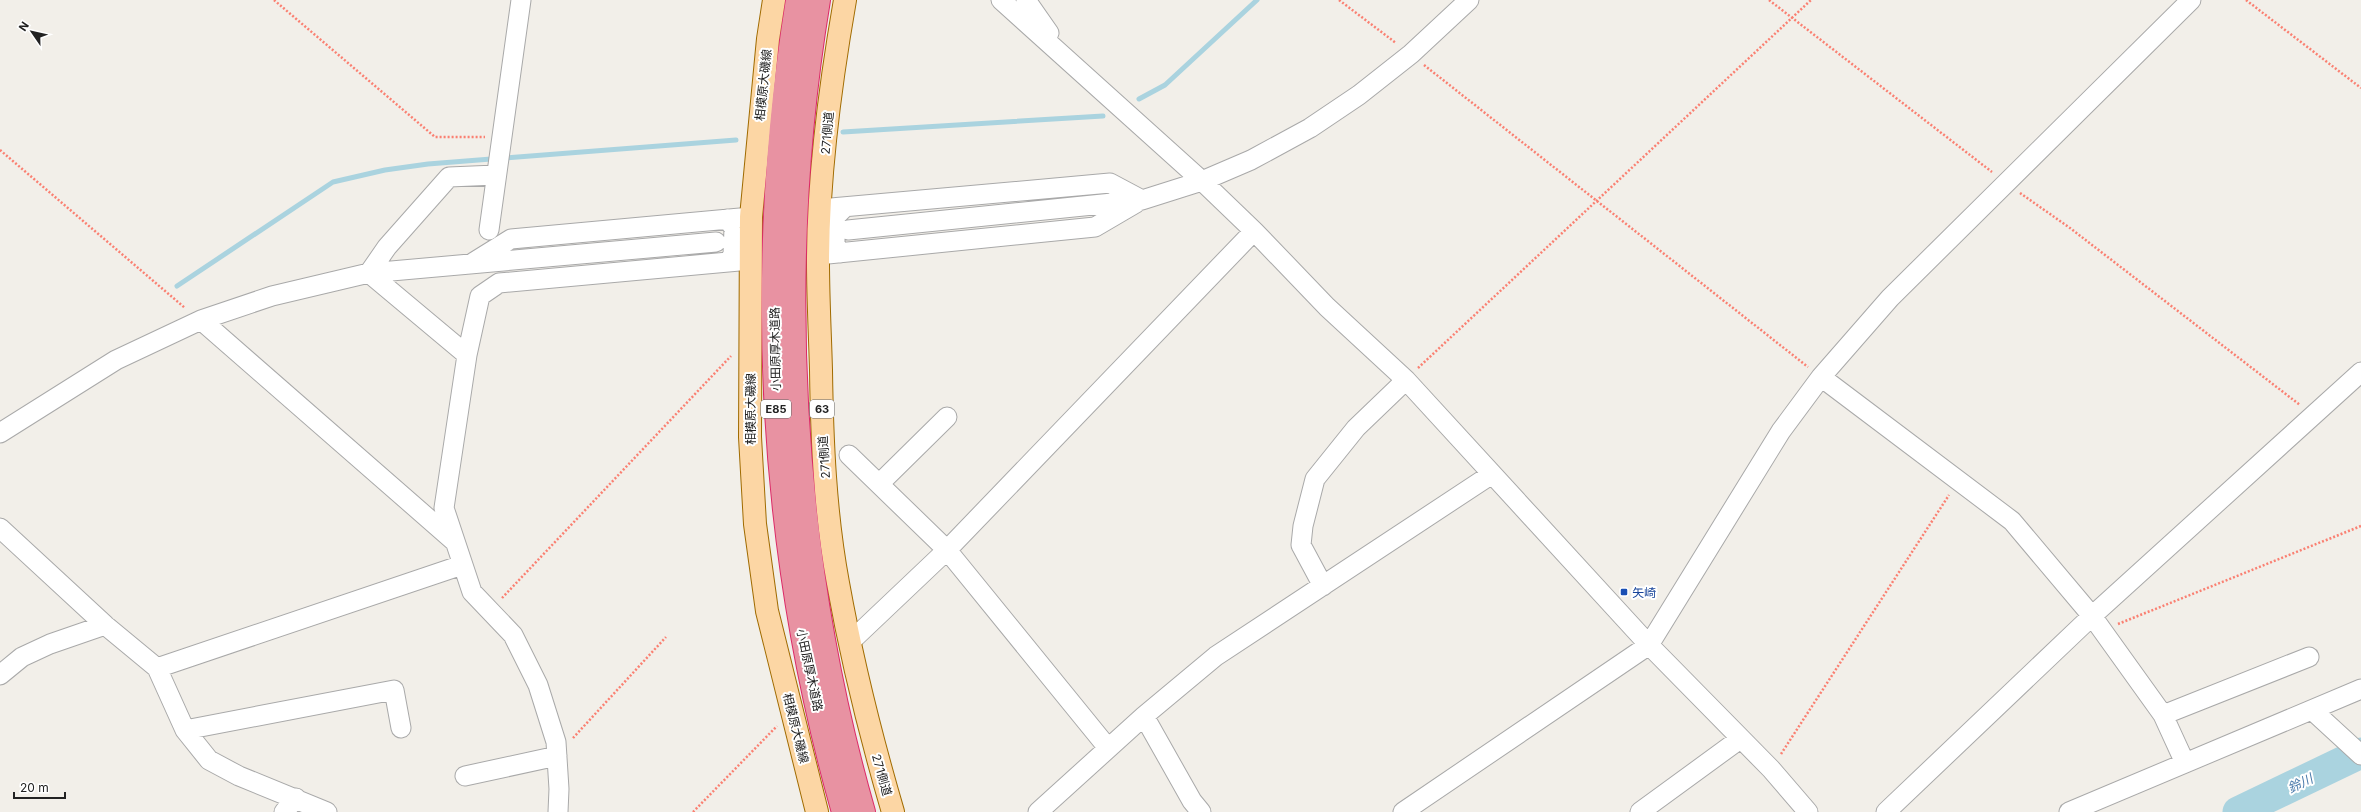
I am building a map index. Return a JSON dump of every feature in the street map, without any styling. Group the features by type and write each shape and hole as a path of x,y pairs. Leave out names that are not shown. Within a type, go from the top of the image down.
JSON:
{"highway":[{"name":"小田原厚木道路","path":"797,0 778,148 773,267 776,435 790,570 808,668 843,812"},
{"name":"小田原厚木道路","path":"820,0 802,145 795,269 798,430 811,561 829,662 854,778 864,812"}],"main road":[{"name":"相模原大磯線","path":"774,0 768,39 752,217 739,261 750,341 750,437 755,524 767,610 818,812"},
{"name":"271側道","path":"845,0 828,113 820,209 818,255 822,427 828,500 838,582 870,732 893,812"}],"street":[{"path":"489,230 521,0"},
{"path":"1001,0 1202,181 1254,231 1327,307 1406,380 1649,645 1771,769 1808,812"},
{"path":"1026,0 1067,59"},
{"path":"848,230 1142,200 1202,181 1251,160 1310,128 1359,94 1411,54 1469,0"},
{"path":"1402,812 1649,645 1781,430 1821,377 1890,298 2191,0"},
{"path":"369,274 387,246 449,177 497,171"},
{"path":"820,209 1110,183 1142,200"},
{"path":"818,255 1095,227 1142,200"},
{"path":"840,253 835,244 835,217 845,207"},
{"path":"470,264 511,239 752,217"},
{"path":"727,219 734,228 733,254 739,261"},
{"path":"850,642 948,550 1254,231"},
{"path":"0,433 116,360 201,320 272,296 369,274 716,242"},
{"path":"558,812 556,742 538,685 513,635 472,592 444,508 467,355 480,296 499,283 739,261"},
{"path":"369,274 467,355"},
{"path":"201,320 454,541"},
{"path":"1886,812 2098,623 2313,416 2361,372"},
{"path":"1821,377 2012,521 2098,623 2163,714 2185,763"},
{"path":"1323,586 1301,545 1302,526 1315,479 1356,428 1406,380"},
{"path":"879,484 947,416"},
{"path":"849,455 948,550 1108,748"},
{"path":"1038,812 1144,716 1216,656 1492,474"},
{"path":"0,528 105,625 157,668 184,730 209,760 290,805 327,812"},
{"path":"157,668 462,564"},
{"path":"0,675 22,657 50,644 105,625"},
{"path":"2163,714 2309,657"},
{"path":"2069,812 2185,763 2316,714 2361,689"},
{"path":"184,730 394,690 401,728"},
{"path":"2316,714 2361,755"},
{"path":"1144,716 1192,801 1201,812"},
{"path":"1640,812 1740,739"},
{"path":"465,776 557,756"}],"path":[{"path":"274,0 435,137 501,141"},
{"path":"1339,0 1411,54 1821,377"},
{"path":"1769,0 2006,183 2070,228 2313,416"},
{"path":"1406,380 1811,0"},
{"path":"2246,0 2361,88"},
{"path":"0,150 201,320"},
{"path":"490,610 737,351 750,341"},
{"path":"1771,769 1959,481"},
{"path":"2098,623 2361,526"},
{"path":"557,756 666,637"},
{"path":"693,812 792,711"}],"waterway":[{"path":"1139,99 1165,85 1257,0"},
{"path":"843,132 1103,116"},
{"path":"177,286 333,182 385,170 428,164 736,140"},
{"name":"鈴川","path":"2238,812 2361,753"}],"place":[{"name":"矢崎","path":"1624,592"}]}
